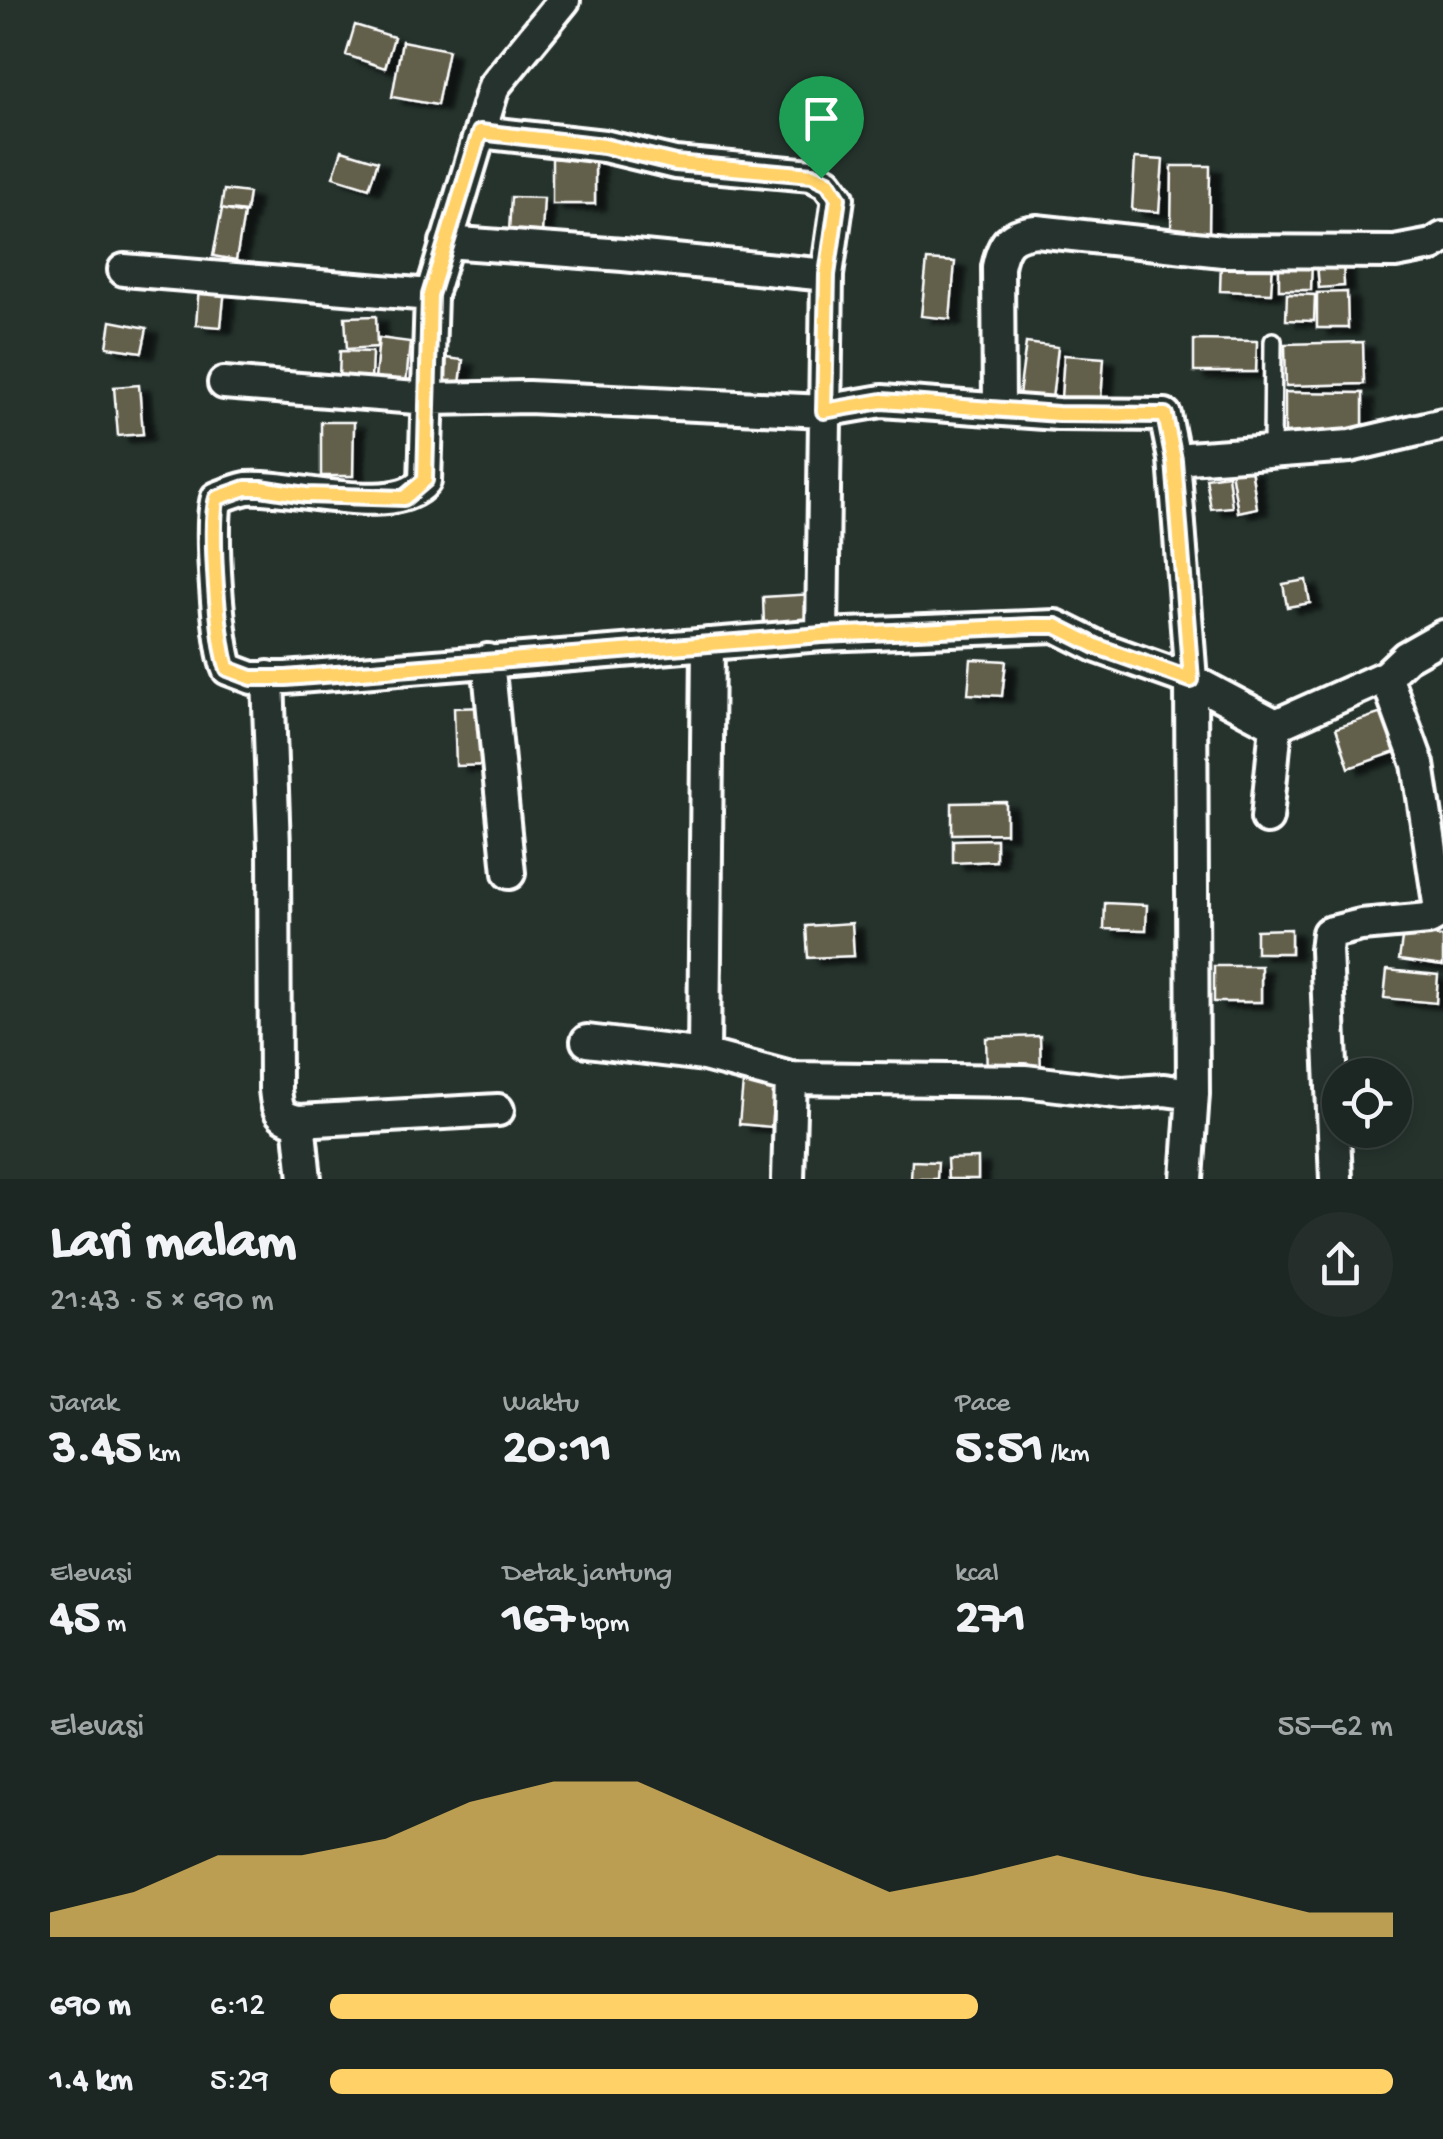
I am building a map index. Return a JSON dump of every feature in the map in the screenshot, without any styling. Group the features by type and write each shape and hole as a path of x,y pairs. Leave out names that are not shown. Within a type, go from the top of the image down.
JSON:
{"street":[{"path":"564,0 494,86 430,295 425,480 404,498 306,495 261,488 246,488 217,498 213,529 228,669 252,678 822,635 1056,626 1098,647 1191,680 1276,725"},
{"path":"480,132 604,146 675,163 812,175 828,182 838,198 827,275 822,635"},
{"path":"999,408 998,267 1002,247 1012,236 1036,230 1223,251 1395,252 1432,245 1443,238"},
{"path":"446,242 623,254 827,275"},
{"path":"124,270 430,295"},
{"path":"224,383 429,399 528,397 824,411 882,401 1058,414 1162,413 1168,420 1174,460 1191,680 1193,1094 1187,1179"},
{"path":"1174,460 1350,446 1443,424"},
{"path":"1276,725 1386,676 1406,656 1443,636"},
{"path":"704,1055 708,644"},
{"path":"488,660 509,872"},
{"path":"1336,1179 1328,933 1361,925 1429,919 1438,914 1418,764 1386,676"},
{"path":"268,677 274,847 274,1088 278,1111 299,1121 498,1110"},
{"path":"1267,818 1276,725"},
{"path":"587,1041 704,1055 791,1078 1025,1082 1124,1093 1164,1090 1193,1094"},
{"path":"788,1179 791,1078"},
{"path":"299,1121 305,1179"}],"lane":[{"path":"1272,452 1273,341"}],"building":[{"path":"355,25 394,37 385,68 346,55"},
{"path":"402,41 448,50 437,105 392,97"},
{"path":"342,150 378,161 369,188 333,177"},
{"path":"552,158 595,158 595,204 552,204"},
{"path":"1135,158 1163,160 1159,212 1132,210"},
{"path":"1172,166 1210,166 1209,233 1171,233"},
{"path":"224,190 249,193 246,212 221,209"},
{"path":"511,197 544,198 542,233 509,232"},
{"path":"222,209 244,214 236,260 213,256"},
{"path":"927,260 955,262 950,319 921,316"},
{"path":"1221,260 1273,263 1271,293 1220,291"},
{"path":"1279,260 1312,260 1311,290 1279,290"},
{"path":"1343,261 1344,286 1319,288 1317,262"},
{"path":"199,286 225,288 221,327 196,325"},
{"path":"1347,292 1348,328 1317,328 1317,293"},
{"path":"1287,294 1315,295 1314,321 1286,320"},
{"path":"376,316 377,347 347,349 345,317"},
{"path":"111,321 147,328 142,352 107,347"},
{"path":"379,338 410,342 405,394 374,390"},
{"path":"1194,340 1257,341 1256,372 1194,372"},
{"path":"1363,342 1364,384 1286,386 1285,344"},
{"path":"1026,343 1058,347 1052,399 1019,395"},
{"path":"340,351 372,352 371,380 339,379"},
{"path":"1064,355 1104,358 1101,400 1061,398"},
{"path":"438,357 463,360 459,392 434,389"},
{"path":"139,385 143,434 118,436 114,387"},
{"path":"1285,392 1363,393 1363,441 1285,440"},
{"path":"321,422 354,422 353,476 321,476"},
{"path":"1251,468 1257,508 1238,512 1231,471"},
{"path":"1228,475 1232,507 1211,509 1206,478"},
{"path":"1306,580 1310,603 1287,607 1283,584"},
{"path":"814,594 816,624 764,627 763,597"},
{"path":"971,659 1006,661 1002,696 968,694"},
{"path":"488,707 489,765 456,766 454,708"},
{"path":"1394,709 1407,748 1349,768 1336,728"},
{"path":"1006,802 1006,833 952,834 952,803"},
{"path":"996,839 996,861 953,863 953,840"},
{"path":"1105,903 1147,905 1146,930 1104,929"},
{"path":"852,923 854,956 808,958 806,926"},
{"path":"1291,929 1291,953 1256,953 1256,930"},
{"path":"1403,932 1443,937 1443,966 1399,960"},
{"path":"1214,966 1261,966 1261,1002 1214,1002"},
{"path":"1387,970 1438,975 1436,1003 1384,998"},
{"path":"1040,1036 1041,1073 987,1075 986,1038"},
{"path":"743,1083 775,1086 771,1127 739,1124"},
{"path":"978,1158 978,1179 948,1179 947,1159"},
{"path":"912,1161 938,1162 937,1179 911,1179"}],"route":[{"path":"480,132 604,146 675,163 821,178 838,198 827,275 824,411 882,401 1058,414 1165,415 1174,460 1191,680 1098,647 1056,626 822,635 286,678 252,678 228,669 221,644 213,529 217,498 246,488 261,488 306,495 404,498 425,480 430,295 480,132"}]}
